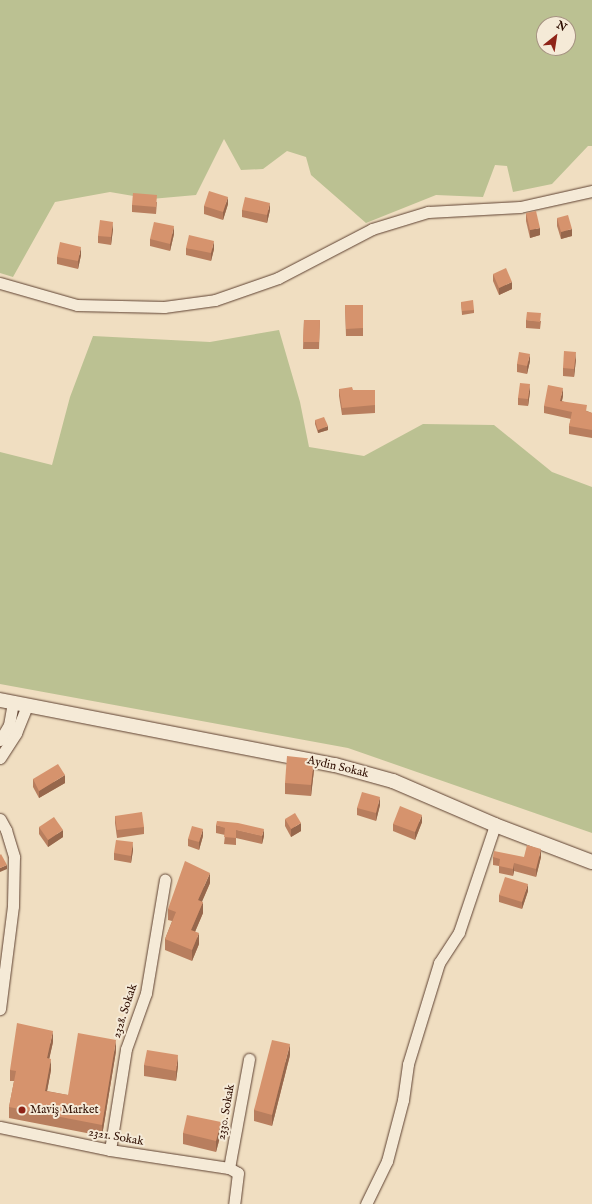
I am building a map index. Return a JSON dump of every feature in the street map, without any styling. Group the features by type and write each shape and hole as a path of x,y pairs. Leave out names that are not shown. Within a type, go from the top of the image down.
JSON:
{"street":[{"path":"0,283 77,305 164,306 216,300 278,278 372,229 428,212 520,207 592,191"},
{"path":"0,740 9,724 13,703"},
{"path":"0,758 16,732 13,703"},
{"name":"Aydin Sokak","path":"13,703 335,765 393,781 495,825 592,862"},
{"path":"0,819 6,830 14,858 13,906 0,1009"},
{"path":"366,1204 387,1161 403,1100 408,1064 439,963 459,932 495,825"},
{"name":"2328. Sokak","path":"110,1150 126,1049 146,993 165,880"},
{"name":"2330. Sokak","path":"228,1168 249,1059"},
{"name":"2321. Sokak","path":"0,1127 110,1150 228,1168"},
{"path":"228,1168 238,1173 234,1204"}],"green space":[{"path":"0,0 592,0 592,146 588,146 552,184 513,192 507,166 495,165 483,197 436,195 366,223 311,175 306,157 287,151 263,169 241,170 224,139 196,195 151,199 110,192 55,202 13,277 0,273"},
{"path":"279,330 300,402 309,447 364,456 423,424 494,425 552,472 592,487 592,833 348,748 0,684 0,452 52,465 70,397 93,336 210,342"}],"building":[{"path":"209,191 228,197 223,212 204,206"},
{"path":"133,193 157,195 156,207 132,205"},
{"path":"245,197 270,203 267,215 242,210"},
{"path":"536,211 540,228 530,230 526,213"},
{"path":"568,215 572,229 561,232 557,218"},
{"path":"100,220 113,222 111,237 98,236"},
{"path":"154,222 174,226 170,244 150,239"},
{"path":"189,235 214,241 211,253 186,248"},
{"path":"60,242 81,247 78,261 57,257"},
{"path":"506,268 512,282 499,288 493,274"},
{"path":"473,300 474,310 462,311 461,302"},
{"path":"345,305 363,305 363,328 346,329"},
{"path":"527,312 541,313 540,322 526,320"},
{"path":"304,320 320,320 319,342 303,342"},
{"path":"564,351 576,352 574,369 563,368"},
{"path":"519,352 530,354 527,366 517,364"},
{"path":"520,383 530,384 528,399 518,398"},
{"path":"548,385 563,388 560,401 587,405 586,411 592,413 592,430 569,426 572,412 544,406"},
{"path":"352,387 353,390 375,390 375,405 342,408 339,389"},
{"path":"324,417 328,426 318,430 315,420"},
{"path":"287,756 314,759 311,785 285,783"},
{"path":"58,764 65,775 39,791 33,779"},
{"path":"362,792 380,797 376,813 357,808"},
{"path":"400,806 422,815 415,832 393,824"},
{"path":"142,812 144,827 117,830 115,816"},
{"path":"295,813 301,823 291,829 285,819"},
{"path":"54,817 63,830 48,840 39,827"},
{"path":"217,821 238,823 264,829 262,836 236,830 236,838 224,837 225,828 216,825"},
{"path":"192,826 203,829 199,842 188,839"},
{"path":"116,840 133,842 131,856 114,853"},
{"path":"527,845 541,849 536,869 514,863 513,869 499,866 500,859 493,857 494,851 524,857"},
{"path":"1,854 7,865 0,868 0,855"},
{"path":"185,861 210,873 198,900 203,902 191,930 199,933 192,950 165,939 176,912 168,909"},
{"path":"505,877 528,884 522,902 499,895"},
{"path":"17,1023 53,1031 47,1058 51,1059 45,1091 68,1095 78,1033 116,1040 102,1125 9,1107 16,1071 10,1070"},
{"path":"272,1040 290,1044 272,1115 254,1110"},
{"path":"147,1050 178,1055 176,1071 144,1065"},
{"path":"187,1115 221,1122 216,1141 183,1133"}],"place":[{"name":"Maviş Market","path":"22,1110"}]}
